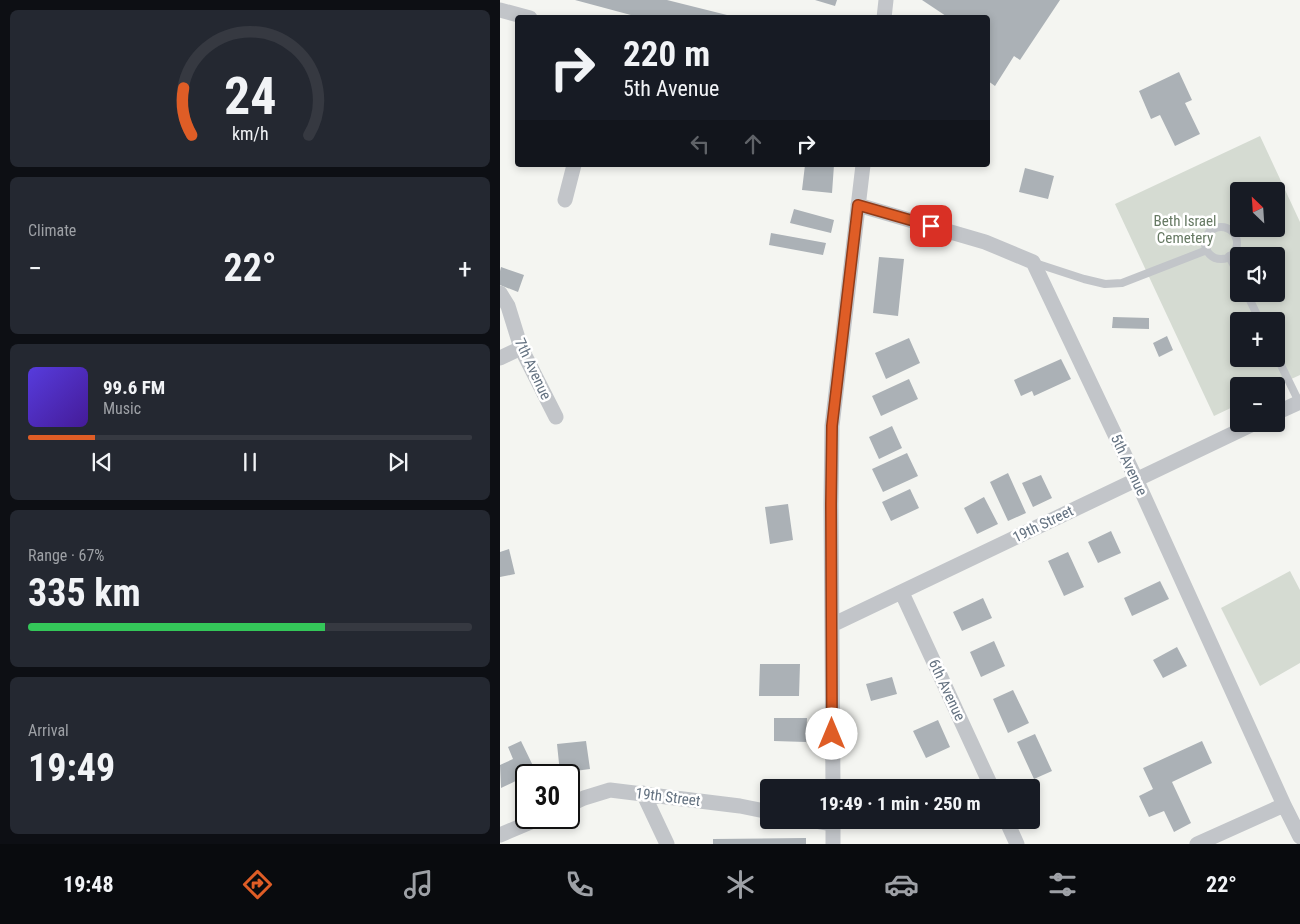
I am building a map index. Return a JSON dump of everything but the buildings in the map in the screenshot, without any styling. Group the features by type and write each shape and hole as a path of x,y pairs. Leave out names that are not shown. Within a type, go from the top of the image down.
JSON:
{"street":[{"path":"884,15 886,0"},
{"path":"500,10 519,15"},
{"path":"565,200 573,167"},
{"path":"833,779 832,426 863,167"},
{"path":"858,205 986,242 1033,262"},
{"name":"5th Avenue","path":"1033,262 1136,479 1300,837"},
{"name":"7th Avenue","path":"500,293 508,306 521,348 556,417"},
{"path":"500,358 521,348"},
{"path":"1285,409 1299,402"},
{"name":"19th Street","path":"832,626 1236,432"},
{"name":"6th Avenue","path":"902,593 988,779"},
{"name":"19th Street","path":"580,800 610,790 760,810"},
{"path":"643,793 667,844"},
{"path":"1197,844 1284,805"},
{"path":"500,835 515,829"},
{"path":"833,829 833,844"},
{"path":"1010,829 1017,844"}],"lane":[{"path":"1220,227 1230,230 1236,238 1236,248 1229,256 1220,259 1210,254 1205,240 1210,231 1220,227"},
{"path":"1033,262 1084,279 1105,284 1122,284 1207,250"},
{"path":"1282,367 1299,402"}],"green space":[{"name":"Beth Israel Cemetery","path":"1260,136 1281,182 1230,182 1230,238 1285,238 1285,190 1300,222 1300,375 1285,382 1285,377 1230,377 1230,408 1214,416 1115,204"},
{"path":"1290,571 1300,590 1300,663 1260,686 1221,608"}],"route":[{"path":"832,734 832,426 858,205 931,226"}]}
